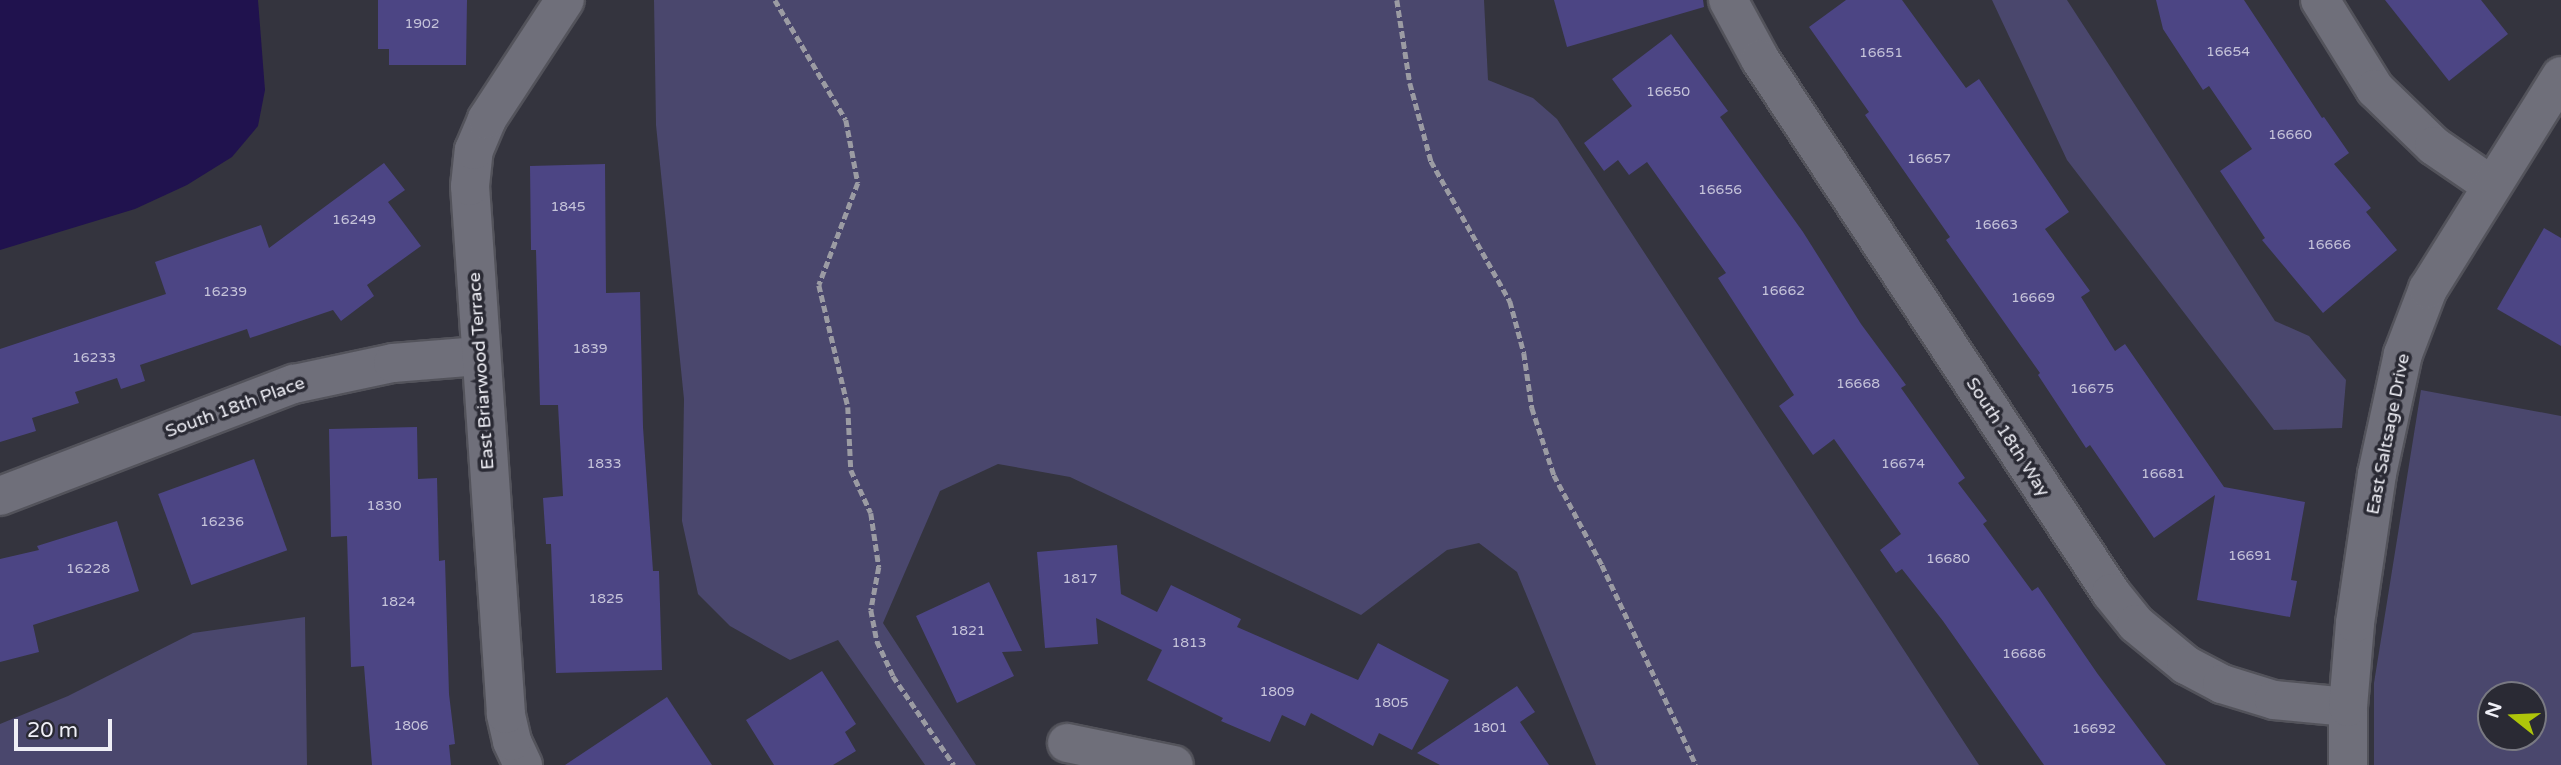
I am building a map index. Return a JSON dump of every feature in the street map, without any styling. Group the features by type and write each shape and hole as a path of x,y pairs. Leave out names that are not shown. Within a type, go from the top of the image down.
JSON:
{"street":[{"name":"East Briarwood Terrace","path":"523,765 512,741 506,713 470,186 474,150 487,119 565,0"},
{"name":"South 18th Way","path":"1728,0 1760,59 2111,593 2136,624 2186,665 2222,684 2274,700 2348,707"},
{"path":"2320,0 2375,89 2434,146 2491,185"},
{"name":"East Saltsage Drive","path":"2348,707 2355,623 2375,487 2403,354 2428,289 2561,76"},
{"name":"South 18th Place","path":"0,496 294,384 393,363 480,356"},
{"path":"2348,707 2348,765"},
{"path":"1067,743 1174,765"}],"path":[{"path":"775,0 846,120 858,183 819,285 848,407 851,470 871,513 879,567 871,610 877,640 893,676 954,765"},
{"path":"1397,0 1410,83 1431,161 1510,301 1524,353 1532,408 1554,475 1602,565 1696,765"}],"shaded area":[{"path":"0,0 258,0 265,90 258,126 232,157 187,185 135,209 0,250"},
{"path":"654,0 1484,0 1488,80 1533,98 1557,119 1979,765 1596,765 1517,572 1479,543 1447,550 1361,615 1070,477 998,464 940,491 883,623 976,765 925,765 838,640 790,660 730,626 698,594 682,521 684,399 656,125"},
{"path":"1992,0 2067,0 2275,321 2309,336 2346,380 2342,428 2274,430 2067,160"},
{"path":"2421,390 2561,416 2561,765 2374,765 2374,683"},
{"path":"305,617 307,765 0,765 0,724 68,696 193,633"}],"building":[{"path":"378,0 467,0 466,65 389,65 389,49 378,49"},
{"path":"1554,0 1703,0 1704,7 1567,47"},
{"path":"1846,0 1902,0 1966,88 1979,79 2069,212 2045,229 2090,291 2081,297 2115,351 2125,344 2224,487 2305,502 2291,580 2297,581 2290,617 2197,600 2215,495 2154,538 2090,445 2086,448 2038,375 2040,373 1946,240 1950,237 1865,115 1869,112 1809,27"},
{"path":"2156,0 2244,0 2322,118 2324,117 2349,153 2334,164 2371,208 2366,212 2397,250 2323,313 2262,240 2265,238 2220,171 2252,149 2209,86 2203,90 2163,29"},
{"path":"2385,0 2481,0 2508,34 2449,81"},
{"path":"1671,34 1728,111 1720,117 1803,232 1861,324 1906,385 1901,388 1965,478 1958,483 1987,521 1983,524 2032,591 2038,587 2097,673 2166,765 2044,765 1943,621 1902,569 1896,573 1880,550 1901,534 1834,439 1813,455 1779,406 1794,395 1718,278 1726,273 1647,162 1629,175 1618,160 1604,171 1584,143 1632,106 1612,79"},
{"path":"384,163 405,190 388,202 421,246 367,285 374,296 341,321 333,310 250,338 247,329 140,365 145,381 121,389 117,378 75,392 79,403 32,418 36,431 0,442 0,349 166,294 155,262 261,225 269,248"},
{"path":"605,164 606,293 640,292 643,427 653,571 659,571 662,670 556,673 551,544 546,544 543,498 563,496 558,405 540,405 536,250 531,250 530,166"},
{"path":"2544,228 2561,238 2561,346 2497,309"},
{"path":"417,427 418,479 437,478 439,561 445,560 449,694 455,744 449,745 451,765 372,765 364,666 351,667 347,536 331,537 329,429"},
{"path":"254,459 287,550 191,585 158,494"},
{"path":"117,521 139,591 33,625 39,652 0,662 0,559 39,550 37,546"},
{"path":"1117,545 1121,594 1157,612 1171,585 1241,619 1237,627 1358,680 1378,643 1449,680 1412,750 1379,733 1373,746 1311,713 1305,726 1282,715 1270,742 1221,721 1223,718 1147,680 1162,650 1096,618 1098,644 1045,648 1037,552"},
{"path":"989,582 1022,651 1002,652 1014,676 957,703 916,616"},
{"path":"822,671 856,724 845,732 856,751 833,765 774,765 746,720"},
{"path":"1517,686 1535,712 1520,722 1549,765 1440,765 1417,753"},
{"path":"667,697 712,765 565,765"}]}
